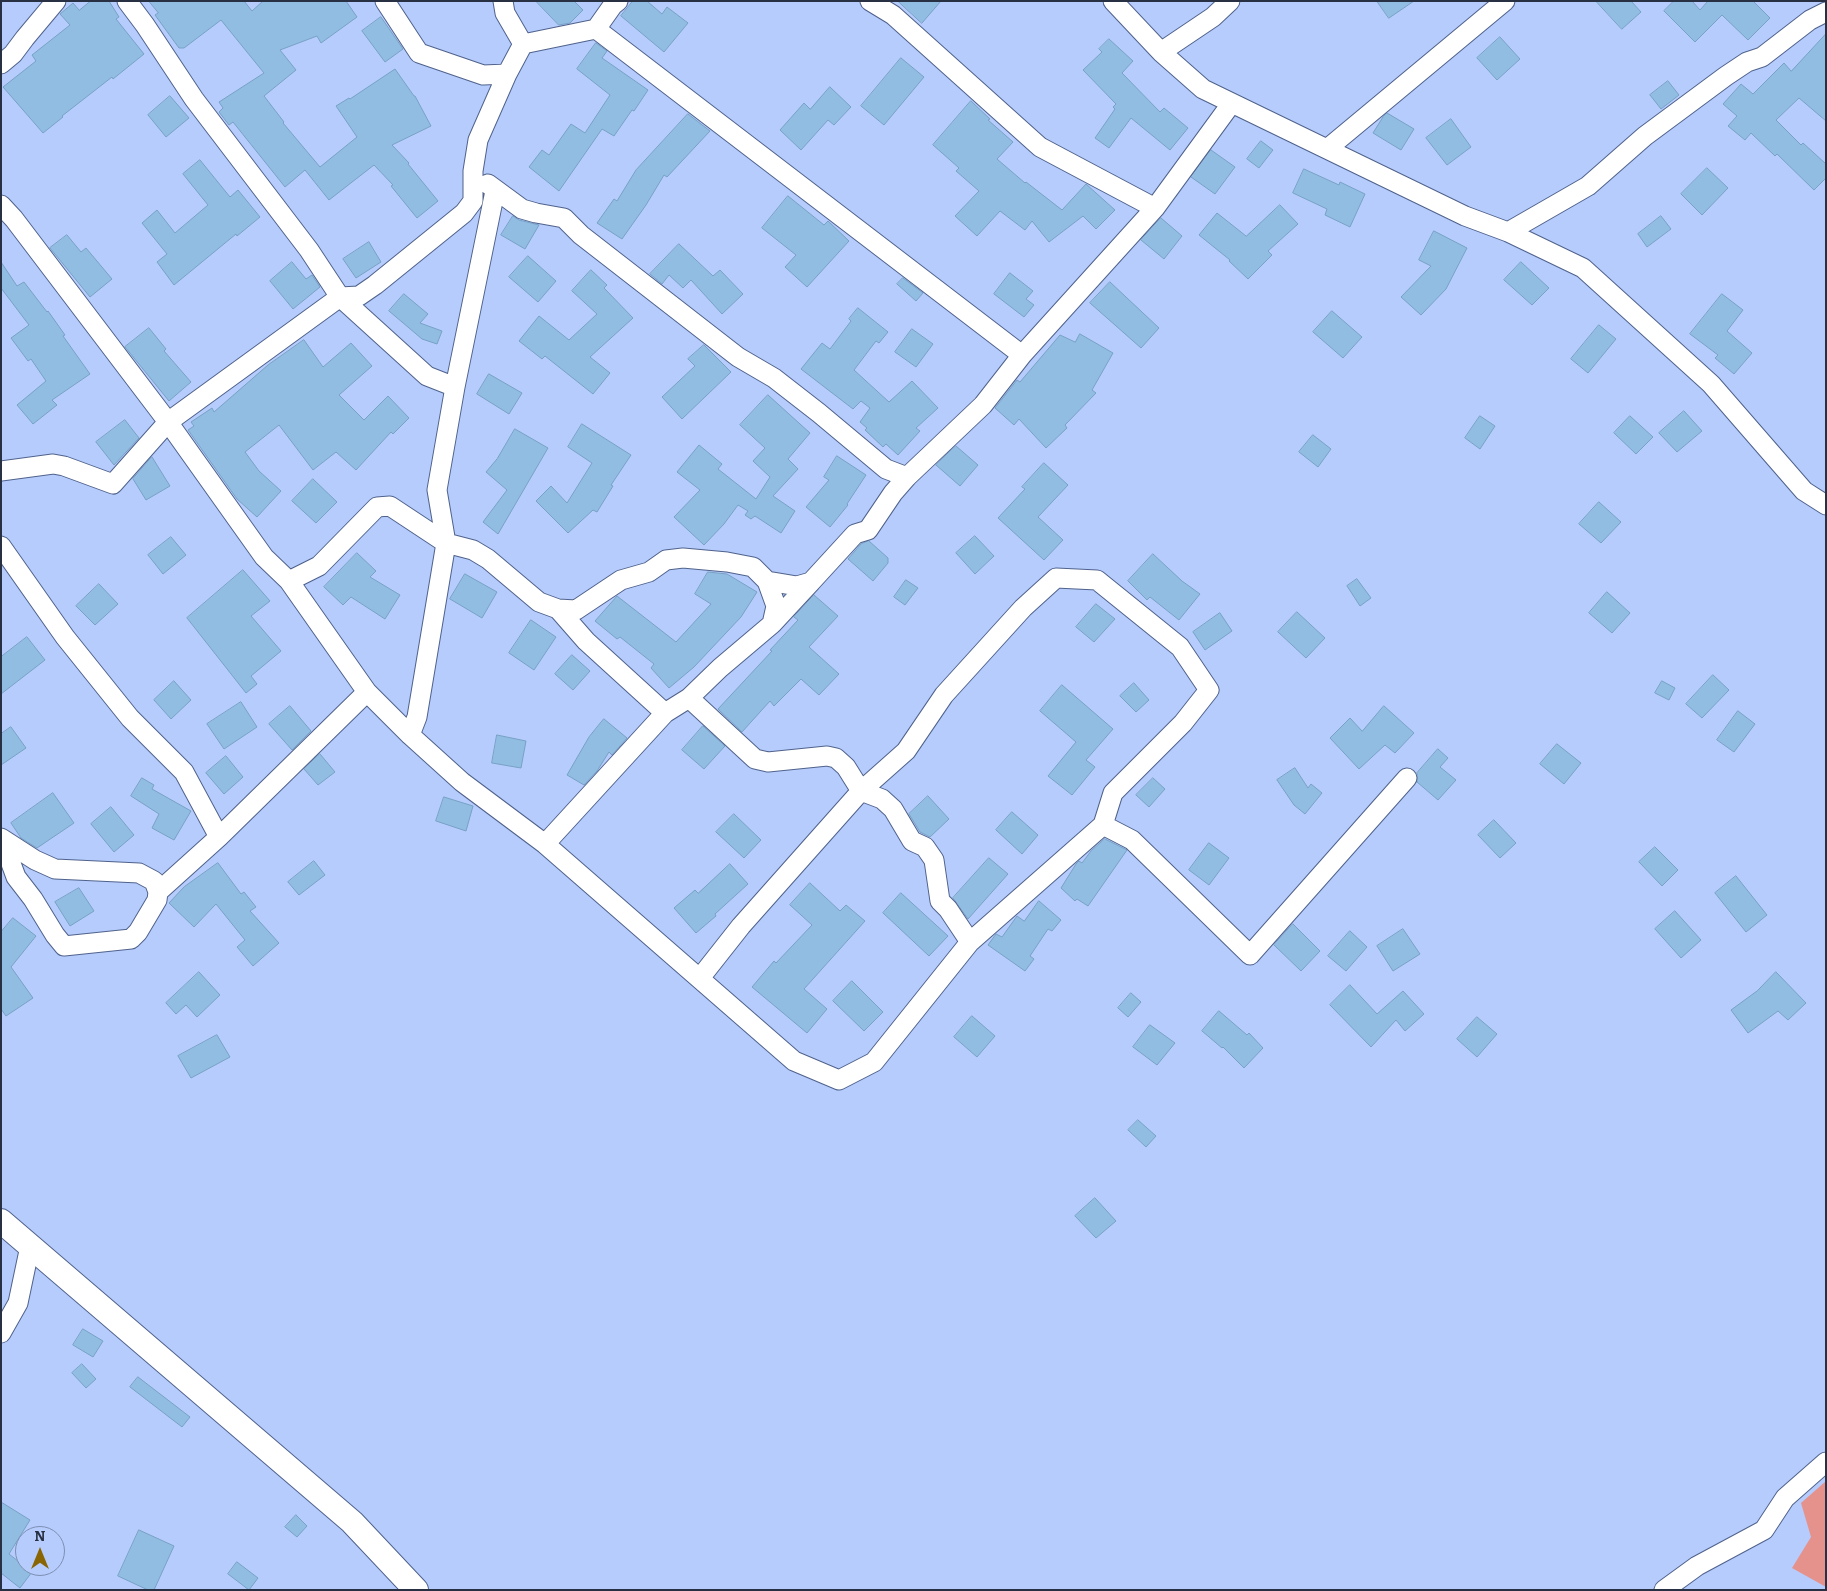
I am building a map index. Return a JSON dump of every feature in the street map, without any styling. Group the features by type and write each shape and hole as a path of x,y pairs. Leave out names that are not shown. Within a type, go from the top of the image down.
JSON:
{"main road":[{"path":"1,1221 352,1522 416,1590"}],"street":[{"path":"1,64 14,54 56,1"},
{"path":"127,1 194,99 309,250 340,297 427,376 455,387"},
{"path":"385,1 419,53 483,75 508,74"},
{"path":"503,1 505,13 523,44"},
{"path":"523,44 596,29 618,1"},
{"path":"870,1 893,15 1040,147 1155,208"},
{"path":"1113,1 1161,52 1203,89 1465,216 1508,232 1583,268 1711,384 1804,491 1826,505"},
{"path":"1161,52 1213,17 1230,1"},
{"path":"1327,149 1505,1"},
{"path":"1508,232 1588,186 1623,154 1726,76 1747,62 1762,56 1810,20 1826,12"},
{"path":"596,29 1022,355"},
{"path":"473,201 473,171 478,140 523,44"},
{"path":"483,75 491,109"},
{"path":"545,844 665,713 690,698 720,668 772,624 855,534 868,530 893,493 907,477 983,405 1022,355 1155,208 1231,104"},
{"path":"473,171 495,190 522,209 536,214 564,218 581,235 738,357 774,378 820,413 886,469 907,477"},
{"path":"1,471 53,464 64,466 114,484 168,422 340,297 359,296 375,285 464,214 473,201 495,190"},
{"path":"410,735 417,716 446,543 438,490 455,387 495,190"},
{"path":"1,205 20,227 168,422 264,557 289,581 367,692 410,735 462,782 545,844 794,1061 838,1080 874,1062 970,942 1103,825 1113,793 1183,723 1209,690 1180,647 1096,580 1056,578 1023,608 944,695 906,751 861,791 741,926 700,978"},
{"path":"289,581 319,566 377,507 390,506 446,543 473,550 488,559 538,602 558,609 576,610 621,580 649,572 666,560 683,558 727,562 753,567 767,581 776,606 772,624"},
{"path":"1,546 65,637 130,718 184,772 220,837"},
{"path":"767,581 796,586 811,582"},
{"path":"558,609 586,641 665,713"},
{"path":"158,892 220,837 367,692"},
{"path":"690,698 755,759 768,762 826,756 836,758 846,767 861,791 882,799 893,809 912,841 925,847 934,860 940,901 948,909 970,942"},
{"path":"1103,825 1132,840 1250,955 1407,778"},
{"path":"2,839 35,860 56,869 139,873 154,881 158,892 157,900 138,932 131,939 64,946 16,877 2,839"},
{"path":"1,1333 18,1303 30,1246"},
{"path":"1664,1590 1697,1566 1764,1530 1785,1498 1826,1462"}],"shaded area":[{"path":"1826,1481 1826,1587 1792,1568 1811,1537 1801,1503"}],"building":[{"path":"91,1 109,1 119,17 116,19 144,54 62,116 43,133 3,87 36,61 32,55 70,25 60,14 73,3 79,10"},
{"path":"149,1 244,1 252,11 263,1 346,1 357,17 321,43 317,36 280,50 296,70 264,96 283,123 320,167 357,137 336,106 350,99 395,69 415,96 431,126 392,145 409,163 438,201 417,218 391,186 393,185 374,165 329,200 305,170 285,187 233,122 229,125 219,112 223,108 219,102 264,73 221,20 184,48 179,48 155,15 158,13"},
{"path":"536,1 574,1 583,10 570,23 559,25"},
{"path":"633,1 647,1 662,14 667,7 688,23 664,52 621,16"},
{"path":"898,1 941,1 922,23"},
{"path":"1377,1 1414,1 1389,18"},
{"path":"1596,1 1631,1 1641,12 1622,29"},
{"path":"1674,1 1692,1 1700,10 1708,1 1753,1 1770,18 1748,40 1722,15 1695,42 1664,11"},
{"path":"381,17 403,49 385,62 362,31"},
{"path":"1826,34 1826,121 1799,98 1776,120 1801,145 1803,143 1826,164 1826,178 1814,190 1777,154 1775,156 1751,133 1745,140 1728,126 1737,116 1723,104 1741,84 1753,94 1784,63 1791,71"},
{"path":"1500,37 1520,59 1497,80 1477,58"},
{"path":"1109,39 1133,61 1122,73 1160,112 1164,108 1188,128 1170,150 1131,118 1109,148 1095,138 1115,109 1113,107 1116,104 1083,70 1102,52 1099,49"},
{"path":"596,43 607,51 602,58 648,90 614,136 602,129 559,191 529,167 542,150 549,155 571,124 585,133 610,95 577,69"},
{"path":"901,58 924,77 884,125 861,106"},
{"path":"1668,81 1679,95 1661,109 1650,95"},
{"path":"830,87 851,107 834,125 828,120 801,150 780,130 804,103 810,109"},
{"path":"170,96 189,118 166,137 148,115"},
{"path":"971,101 990,119 988,120 1013,142 997,159 1025,183 1062,210 1086,184 1115,210 1096,229 1083,216 1049,242 1032,221 1025,230 1000,211 977,236 955,216 979,191 956,171 959,168 933,145"},
{"path":"1387,113 1414,129 1401,150 1373,133"},
{"path":"688,114 710,131 667,177 664,175 622,239 597,223 614,199 617,201 636,170"},
{"path":"1451,119 1471,147 1447,165 1426,138"},
{"path":"1261,141 1273,150 1259,168 1247,159"},
{"path":"1211,150 1235,167 1215,194 1191,177"},
{"path":"200,160 230,197 238,190 260,217 237,236 236,234 174,285 157,262 167,254 142,223 157,210 175,233 208,205 183,174"},
{"path":"1707,168 1728,188 1702,215 1681,194"},
{"path":"1304,169 1339,185 1340,182 1365,194 1350,227 1325,215 1327,209 1293,193"},
{"path":"788,196 824,225 828,221 849,241 807,287 785,267 796,255 762,228"},
{"path":"1280,205 1298,224 1268,251 1272,255 1248,279 1230,260 1199,235 1217,213 1246,236"},
{"path":"513,216 519,220 539,225 525,249 501,235"},
{"path":"1661,216 1671,229 1647,247 1638,234"},
{"path":"1161,218 1182,236 1164,259 1141,240"},
{"path":"1434,231 1467,248 1446,289 1421,315 1401,297 1431,266 1419,260"},
{"path":"67,235 81,252 86,248 112,279 90,297 50,248"},
{"path":"369,242 381,262 356,278 343,259"},
{"path":"679,244 713,276 720,270 743,294 722,314 691,280 683,288 669,275 662,284 650,274"},
{"path":"528,256 556,281 538,302 509,277"},
{"path":"1,262 17,286 24,282 48,311 90,374 52,400 57,405 33,424 17,405 46,381 31,359 28,361 11,338 29,325 1,288"},
{"path":"292,262 306,279 312,275 320,287 293,309 270,281"},
{"path":"1521,262 1549,288 1532,305 1504,280"},
{"path":"591,270 607,285 604,288 633,318 590,357 610,373 593,394 545,356 542,359 519,341 539,316 569,340 597,314 572,291"},
{"path":"1010,273 1033,291 1026,299 1034,305 1024,317 994,294"},
{"path":"903,278 923,293 916,301 897,284"},
{"path":"1110,282 1159,328 1141,348 1090,303"},
{"path":"404,294 428,314 420,323 442,331 437,344 422,339 389,311"},
{"path":"1722,294 1743,310 1727,331 1752,353 1734,374 1715,358 1718,355 1690,334"},
{"path":"858,308 888,332 879,343 876,341 854,370 889,402 912,381 938,408 916,428 920,431 898,455 886,444 883,447 865,430 867,428 860,422 870,408 861,401 853,409 801,369 822,343 830,349 851,321 849,319"},
{"path":"1332,311 1362,337 1343,358 1313,332"},
{"path":"1599,325 1616,339 1588,373 1571,359"},
{"path":"149,328 166,349 164,351 191,382 169,401 125,347"},
{"path":"912,329 933,344 916,367 895,352"},
{"path":"1080,334 1113,353 1092,390 1096,393 1065,425 1067,428 1046,448 1019,419 1014,425 995,408 1017,380 1020,382 1060,335 1075,342"},
{"path":"304,340 323,367 351,343 372,366 339,395 364,420 388,396 409,418 393,434 391,432 356,470 336,452 313,470 279,425 245,452 259,471 281,491 257,517 237,499 188,430 194,426 191,422 212,408 214,412 268,365"},
{"path":"704,345 731,372 682,419 662,397 695,366 688,359"},
{"path":"489,374 522,393 509,414 477,394"},
{"path":"768,395 810,433 788,459 798,469 773,496 795,511 781,533 755,516 751,519 745,515 748,511 738,505 724,524 704,545 674,517 700,490 677,472 699,445 722,464 718,469 756,499 770,477 753,461 765,448 740,425"},
{"path":"1684,411 1702,431 1677,452 1659,433"},
{"path":"1480,416 1495,426 1480,449 1465,438"},
{"path":"1630,416 1653,437 1636,454 1614,433"},
{"path":"125,420 139,438 114,465 96,442"},
{"path":"582,424 631,455 611,485 613,486 597,512 593,510 568,533 536,501 551,486 567,503 592,463 568,447"},
{"path":"515,429 548,448 498,534 483,522 507,490 486,472 497,459"},
{"path":"1313,435 1331,449 1318,467 1299,452"},
{"path":"956,446 978,465 960,486 936,465"},
{"path":"837,456 866,475 848,505 830,527 806,507 829,480 824,477"},
{"path":"152,457 170,486 146,500 133,479"},
{"path":"1044,463 1068,485 1038,517 1063,540 1044,560 998,518 1025,489 1022,487"},
{"path":"313,479 337,502 316,523 292,501"},
{"path":"1599,502 1621,522 1601,543 1579,524"},
{"path":"975,536 994,556 975,574 956,553"},
{"path":"171,537 186,555 163,574 148,555"},
{"path":"869,541 888,558 888,563 873,581 848,559 861,544"},
{"path":"357,553 376,571 370,577 400,595 385,619 351,597 343,605 324,587"},
{"path":"1153,554 1182,581 1200,594 1179,620 1150,597 1147,600 1128,581"},
{"path":"243,570 270,601 251,616 281,651 251,676 257,684 246,693 187,618"},
{"path":"708,572 727,574 757,592 741,617 694,667 669,688 651,668 654,664 620,637 617,639 595,621 617,596 676,642 711,604 695,594"},
{"path":"465,574 497,592 482,618 450,599"},
{"path":"1357,579 1371,598 1360,606 1347,586"},
{"path":"906,580 918,588 905,605 894,597"},
{"path":"99,584 118,604 95,625 76,606"},
{"path":"1607,592 1630,613 1612,633 1589,613"},
{"path":"814,595 838,616 809,647 839,674 819,695 801,679 774,706 770,701 742,732 718,709 772,651 770,650 798,620 794,617"},
{"path":"1096,604 1115,619 1094,642 1076,627"},
{"path":"1297,612 1325,638 1306,658 1278,632"},
{"path":"1220,613 1232,631 1205,650 1193,632"},
{"path":"531,620 556,637 534,670 509,653"},
{"path":"27,637 45,660 1,694 1,657"},
{"path":"572,655 590,671 573,690 555,674"},
{"path":"1713,675 1729,690 1702,718 1686,704"},
{"path":"174,681 191,700 171,719 154,700"},
{"path":"1662,681 1675,688 1669,700 1655,693"},
{"path":"1134,683 1149,700 1136,712 1120,696"},
{"path":"1062,685 1113,729 1086,760 1095,767 1072,795 1048,776 1076,742 1040,711"},
{"path":"241,702 257,727 224,749 207,724"},
{"path":"290,706 311,731 292,750 269,724"},
{"path":"1384,706 1414,733 1395,753 1385,745 1359,769 1330,738 1350,718 1362,731"},
{"path":"1738,711 1755,724 1734,752 1717,740"},
{"path":"604,719 627,738 612,755 609,752 597,771 584,785 567,775 589,737"},
{"path":"703,726 725,746 704,769 682,750"},
{"path":"11,727 26,748 1,765 1,734"},
{"path":"497,735 526,741 521,768 492,763"},
{"path":"1557,744 1581,763 1564,784 1540,764"},
{"path":"1438,749 1448,758 1440,767 1456,780 1438,800 1417,782 1417,773"},
{"path":"320,754 335,772 318,785 304,769"},
{"path":"226,756 243,777 224,794 206,773"},
{"path":"1295,768 1308,788 1311,784 1322,793 1305,814 1294,805 1277,780"},
{"path":"142,778 154,785 152,789 191,811 174,840 152,828 159,814 131,796"},
{"path":"1153,778 1165,789 1149,807 1136,795"},
{"path":"53,793 74,823 37,848 21,838 11,823"},
{"path":"928,796 949,819 930,837 920,832 909,814"},
{"path":"444,797 473,806 466,831 436,821"},
{"path":"111,807 134,835 114,852 91,824"},
{"path":"1012,812 1038,835 1022,854 996,830"},
{"path":"734,814 761,840 744,858 716,832"},
{"path":"1494,820 1516,843 1500,858 1478,835"},
{"path":"1105,839 1127,850 1088,906 1077,899 1075,901 1061,888 1076,864 1079,861 1082,863 1091,851"},
{"path":"1209,843 1229,858 1209,885 1189,870"},
{"path":"1655,847 1678,870 1662,886 1639,862"},
{"path":"989,858 1008,874 968,919 953,898"},
{"path":"314,861 325,875 299,895 288,882"},
{"path":"218,863 241,894 244,892 256,907 250,911 279,943 253,966 237,947 245,940 216,904 194,927 169,903 184,887"},
{"path":"730,864 748,884 696,933 674,908 695,890 698,893"},
{"path":"1736,876 1767,915 1746,932 1715,893"},
{"path":"810,883 840,911 846,905 865,921 804,989 827,1009 807,1033 752,987 774,961 776,963 812,925 790,905"},
{"path":"79,888 94,911 70,926 55,902"},
{"path":"901,893 948,936 929,956 883,913"},
{"path":"1039,901 1061,920 1052,931 1048,929 1030,956 1034,959 1025,971 988,945 996,934 1002,937 1017,916 1024,921"},
{"path":"1675,911 1701,940 1681,958 1655,929"},
{"path":"13,918 36,936 11,967 33,998 6,1016 1,1009 1,932"},
{"path":"1293,924 1320,951 1301,971 1274,945"},
{"path":"1403,929 1420,954 1393,971 1377,946"},
{"path":"1350,931 1367,947 1346,971 1328,956"},
{"path":"199,972 220,995 197,1017 186,1005 176,1014 166,1003"},
{"path":"1776,972 1806,1003 1788,1020 1778,1011 1748,1033 1731,1010 1757,991"},
{"path":"852,981 883,1012 864,1031 833,1001"},
{"path":"1350,985 1377,1014 1403,991 1424,1014 1405,1031 1396,1020 1371,1047 1330,1005"},
{"path":"1131,993 1141,1002 1128,1017 1118,1008"},
{"path":"1219,1011 1247,1035 1249,1033 1263,1048 1244,1068 1223,1047 1202,1031"},
{"path":"972,1016 995,1036 977,1057 954,1037"},
{"path":"1477,1017 1497,1034 1477,1057 1457,1039"},
{"path":"1150,1025 1175,1043 1157,1065 1133,1047"},
{"path":"217,1035 230,1057 191,1078 178,1056"},
{"path":"1138,1120 1156,1136 1146,1147 1128,1130"},
{"path":"1095,1198 1116,1221 1096,1238 1075,1216"},
{"path":"83,1329 103,1341 93,1357 73,1345"},
{"path":"82,1364 96,1379 86,1388 72,1373"},
{"path":"138,1377 190,1417 182,1427 130,1387"},
{"path":"1,1502 30,1520 26,1526 15,1526 15,1544 9,1554 15,1559 15,1576 29,1576 20,1588 1,1573"},
{"path":"296,1515 307,1526 297,1537 285,1527"},
{"path":"139,1530 174,1546 154,1590 148,1590 118,1576"},
{"path":"237,1562 258,1578 249,1590 228,1574"}]}
